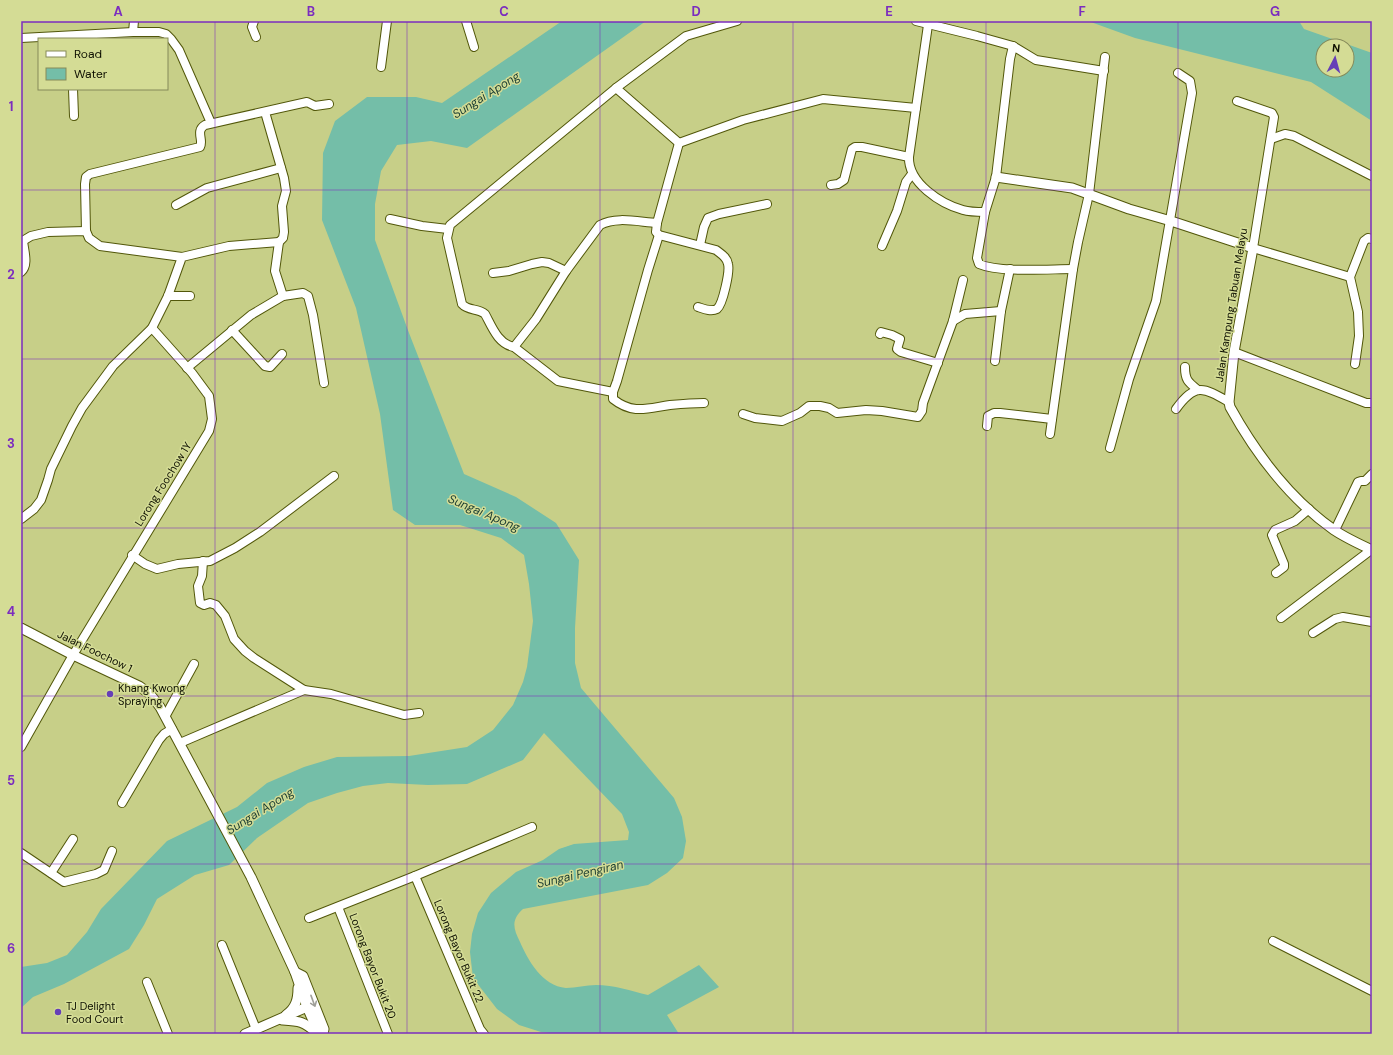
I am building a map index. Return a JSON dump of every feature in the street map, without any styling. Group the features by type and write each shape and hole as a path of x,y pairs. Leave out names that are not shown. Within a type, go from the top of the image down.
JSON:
{"street":[{"path":"133,32 134,21"},
{"path":"254,21 252,27 256,37"},
{"path":"381,67 387,21"},
{"path":"466,21 474,46"},
{"path":"613,392 558,381 514,347 507,345 499,339 485,314 468,309 462,304 448,238 448,229 450,225 616,88 686,36 737,21"},
{"path":"916,21 1013,46 1036,60 1104,71"},
{"path":"928,25 909,162 912,174 921,186 943,202 963,210 985,212"},
{"path":"21,38 70,37 133,32 159,32 166,34 183,57 211,123"},
{"path":"1013,46 1010,59 996,177 985,212 977,258 979,264 985,267 1010,269 1073,269"},
{"path":"1050,434 1073,269 1089,194 1105,57"},
{"path":"1110,448 1129,379 1156,301 1171,221 1192,93 1190,81 1178,73"},
{"path":"616,88 679,142"},
{"path":"73,90 74,116"},
{"path":"679,142 743,120 823,99 916,108"},
{"name":"Jalan Kampung Tabuan Melayu","path":"1238,101 1272,113 1274,117 1253,248 1234,352 1229,402 1230,408 1265,463 1291,492 1335,530 1371,550"},
{"path":"279,242 229,246 182,257 100,246 89,238 86,231 86,177 90,174 200,147 202,142 200,129 211,123 307,102 315,106 330,104"},
{"path":"265,112 284,178 286,191 282,206 284,232 283,238 279,242 275,271 283,296"},
{"path":"1271,139 1285,134 1294,136 1372,176"},
{"path":"679,142 656,223 656,232 659,235 700,245 720,253 724,256 728,264 726,287 722,302 717,308 709,311 698,307"},
{"path":"831,185 838,184 844,180 852,149 855,147 862,147 910,157"},
{"path":"176,205 207,188 281,168"},
{"path":"882,246 897,211 906,182 912,174"},
{"path":"996,177 1072,188 1103,201 1350,277"},
{"path":"700,245 704,227 708,218 719,214 768,204"},
{"path":"390,219 422,226 448,229"},
{"path":"514,347 536,319 566,271 600,225 614,220 656,223"},
{"path":"21,272 24,269 26,262 22,242 31,236 48,232 86,231"},
{"path":"659,235 613,392 613,399 620,404 642,410 669,405 704,402"},
{"path":"1355,364 1359,336 1358,312 1350,277 1364,241 1368,238 1372,239"},
{"path":"21,519 41,500 51,470 82,408 113,366 152,328 168,296 182,257"},
{"path":"493,273 509,271 542,262 549,263 566,271"},
{"path":"995,361 1010,269"},
{"path":"743,414 755,418 782,421 800,413 810,406 820,406 829,408 837,413 866,410 918,416 922,411 923,403 953,321 963,280"},
{"path":"187,368 251,315 283,296 303,293 308,296 313,315 324,383"},
{"path":"168,296 190,296"},
{"path":"953,321 965,314 1002,311"},
{"name":"Lorong Foochow 1Y","path":"21,747 132,555 190,464 209,431 212,420 208,396 187,368 152,328"},
{"path":"232,330 265,366 270,367 282,354"},
{"path":"880,334 881,332 886,332 900,339 897,349 901,352 938,363"},
{"path":"1234,352 1366,403 1372,403"},
{"path":"1184,367 1184,376 1188,382 1198,390"},
{"path":"1176,409 1183,399 1190,393 1198,390 1206,390 1229,402"},
{"path":"987,426 988,416 994,413 1052,419"},
{"path":"1335,530 1358,482 1361,480 1365,481 1372,474"},
{"path":"132,555 144,564 157,568 178,564 210,561 235,548 260,532 334,476"},
{"path":"1276,573 1284,567 1284,564 1272,535 1275,530 1295,521 1309,509"},
{"path":"1281,618 1371,550"},
{"path":"203,561 202,576 198,586 200,603 210,603 216,605 225,616 234,638 245,651 254,658 304,690 331,694 404,715 419,713"},
{"path":"1313,633 1335,618 1343,617 1372,622"},
{"name":"Jalan Foochow 1","path":"21,628 73,655 139,686 150,694 166,715 251,877 296,975"},
{"path":"166,715 194,664"},
{"path":"180,743 304,690"},
{"path":"122,803 159,740 164,734 172,729"},
{"path":"309,918 532,828"},
{"path":"51,873 73,839"},
{"path":"21,853 64,882 96,874 104,870 112,851"},
{"name":"Lorong Bayor Bukit 22","path":"416,876 480,1030 484,1034"},
{"name":"Lorong Bayor Bukit 20","path":"338,907 388,1034"},
{"path":"1273,941 1372,991"},
{"path":"222,945 256,1029"},
{"path":"296,975 307,1007 319,1034"},
{"path":"279,1020 292,1011 297,1000 296,975"},
{"path":"296,975 303,976 308,985 324,1029 323,1034"},
{"path":"147,982 168,1034"},
{"path":"245,1034 307,1007"},
{"path":"279,1020 307,1024 319,1034"}],"water":[{"path":"562,21 646,21 467,148 431,141 397,145 381,171 375,204 375,240 409,333 464,474 516,497 556,523 579,560 575,628 575,663 581,688 674,798 682,817 686,841 683,858 667,873 648,885 523,909 516,917 514,924 518,937 527,956 537,971 557,986 574,988 603,985 648,995 699,965 719,987 667,1015 679,1034 560,1034 541,1032 519,1025 497,1009 473,978 470,952 472,934 478,913 491,893 516,872 543,860 559,849 574,844 628,840 629,832 622,814 544,733 523,760 467,784 428,785 388,783 363,786 308,803 257,838 229,865 195,875 157,899 144,925 129,949 64,984 33,997 21,1008 21,967 47,963 67,955 87,932 101,909 167,841 237,807 267,783 304,767 337,757 409,756 467,747 493,730 513,705 523,682 527,667 533,621 524,555 501,538 460,525 415,525 393,510 380,414 356,308 322,220 323,153 335,121 367,97 416,97 442,103"},
{"path":"1088,21 1299,21 1304,29 1330,38 1315,38 1315,78 1355,78 1355,47 1372,53 1372,121 1311,82 1135,38"}],"place":[{"name":"Khang Kwong Spraying","path":"110,694"},
{"name":"TJ Delight Food Court","path":"58,1012"}],"water label":[{"name":"Sungai Apong","path":"486,95"},
{"name":"Sungai Apong","path":"484,513"},
{"name":"Sungai Apong","path":"260,811"},
{"name":"Sungai Pengiran","path":"580,874"}]}
